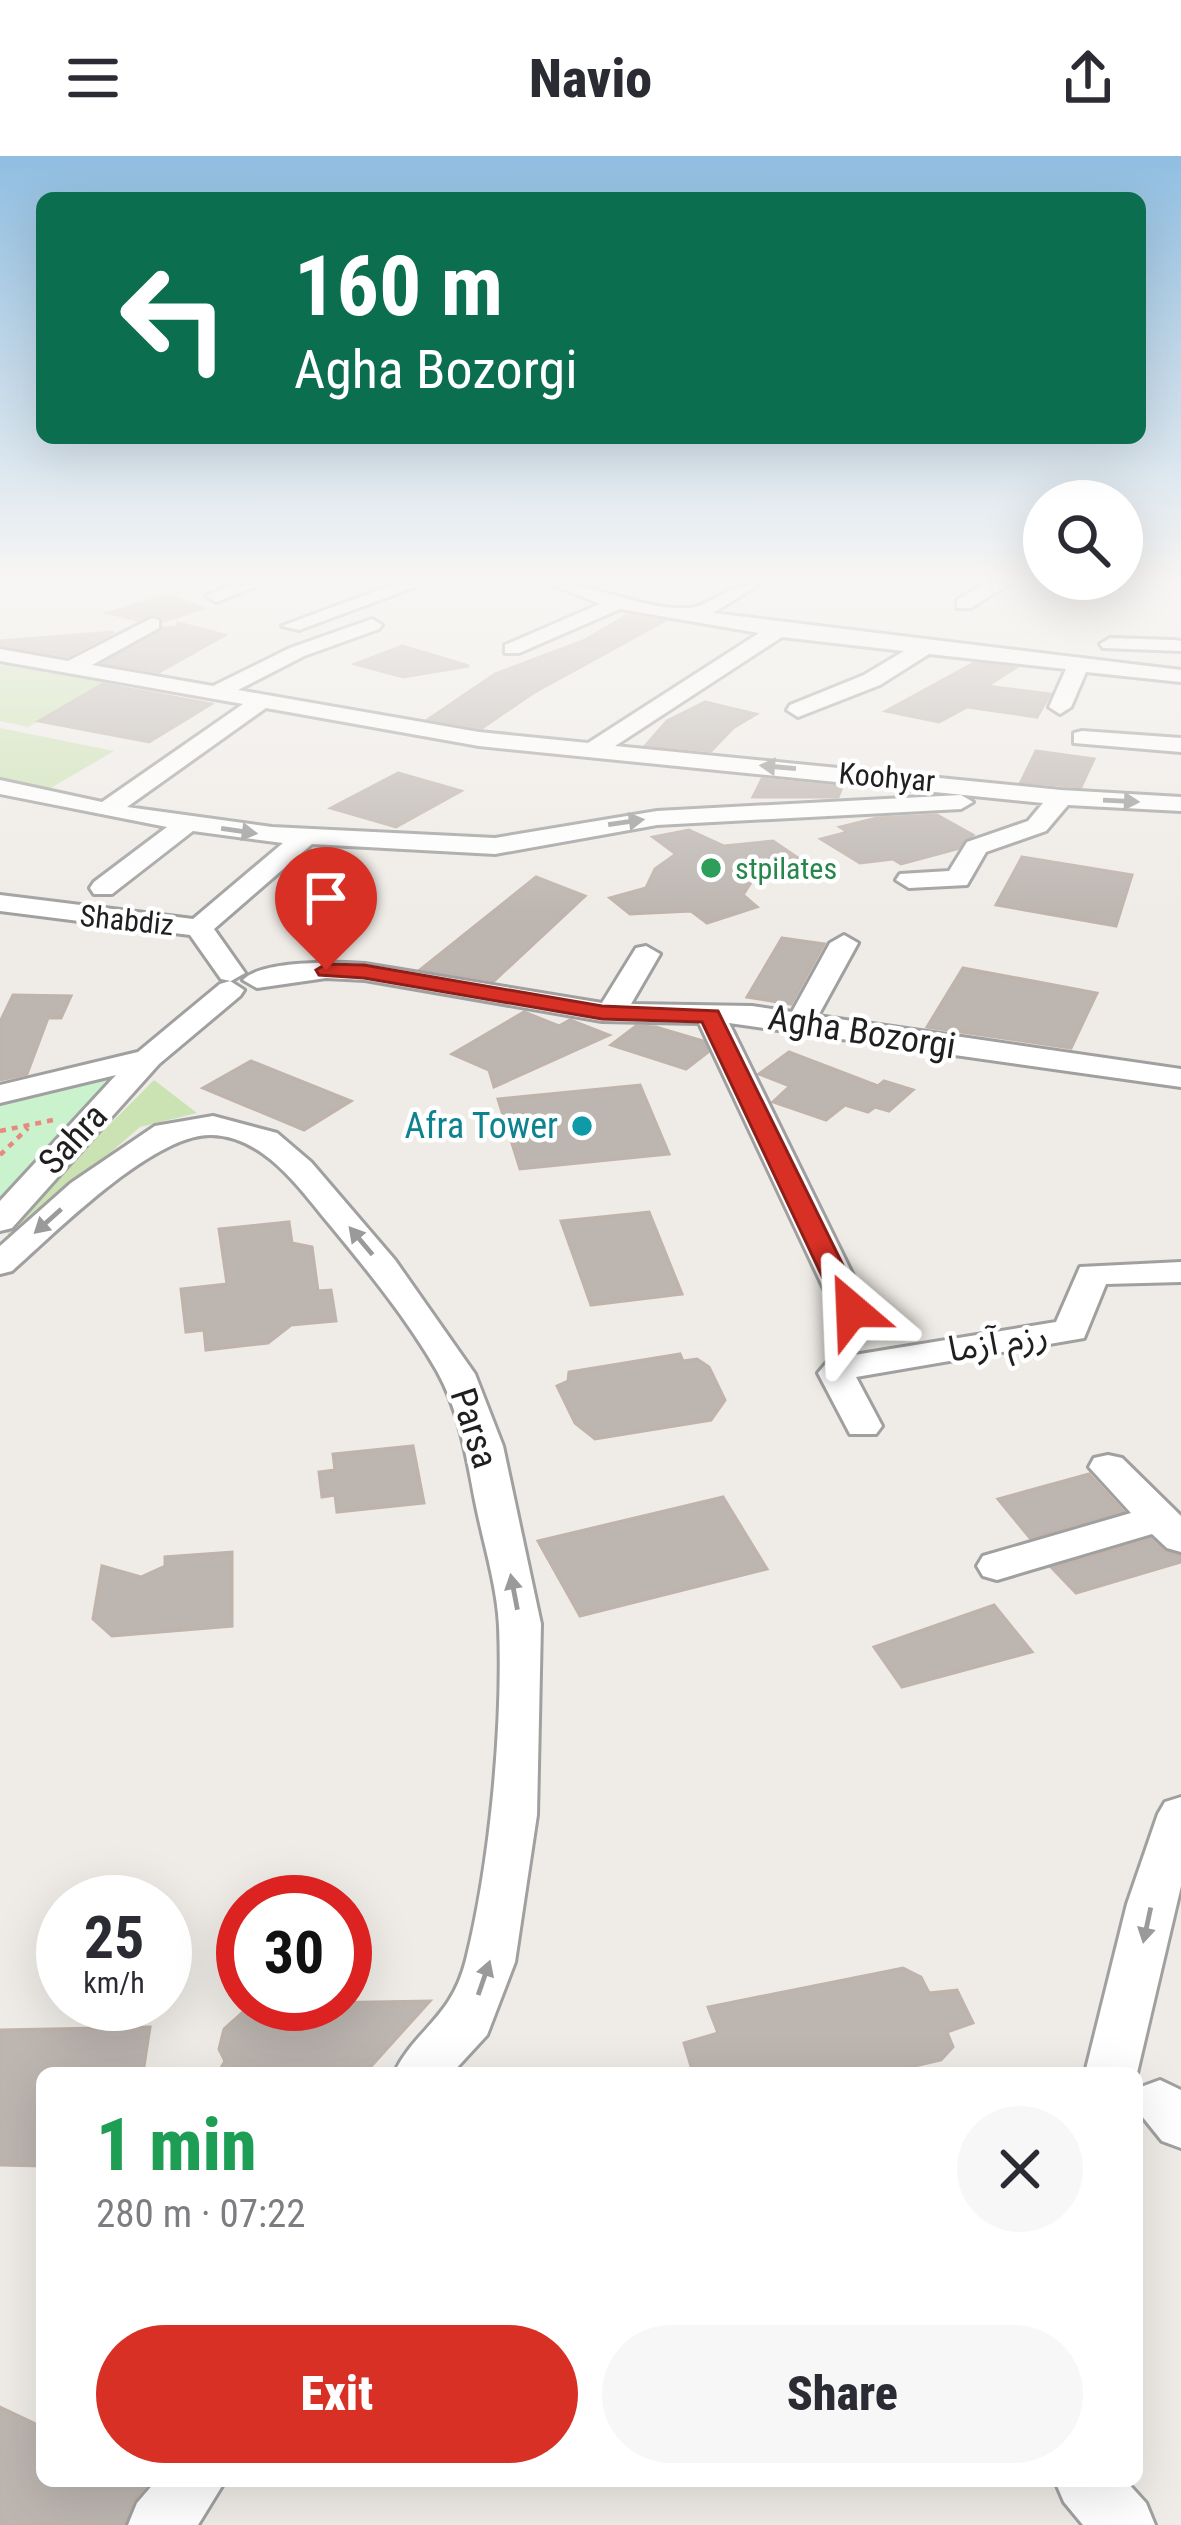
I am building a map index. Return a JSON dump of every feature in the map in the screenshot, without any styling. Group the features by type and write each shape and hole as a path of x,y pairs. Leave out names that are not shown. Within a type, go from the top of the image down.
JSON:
{"street":[{"name":"Koohyar","path":"229,696 479,739 594,749 908,792"},
{"path":"594,749 677,696"},
{"path":"798,710 834,696"},
{"path":"1060,707 1065,696"},
{"path":"105,811 261,702"},
{"path":"479,739 514,710"},
{"path":"1082,738 1181,745"},
{"path":"0,787 105,811 304,838 495,846 657,818 908,792 1181,804"},
{"path":"0,820 40,796"},
{"path":"909,880 958,879 976,847 1037,826 1061,797"},
{"path":"103,888 188,823"},
{"path":"199,928 304,838"},
{"name":"Shabdiz","path":"0,903 199,928 240,981"},
{"path":"800,1023 844,943"},
{"path":"611,1013 646,953"},
{"name":"Agha Bozorgi","path":"240,981 326,970 364,972 611,1013 752,1015 1181,1078"},
{"path":"0,1094 148,1058 240,981"},
{"path":"710,1016 852,1310"},
{"name":"Sahra","path":"0,1221 148,1058"},
{"name":"Parsa","path":"0,1264 82,1190 166,1133 213,1125 266,1139 300,1169 383,1267 458,1374 484,1446 520,1624 514,1815 490,1962 469,2020 426,2067"},
{"name":"رزم آزما","path":"863,1426 836,1373 842,1368 1071,1330 1092,1274 1181,1272"},
{"path":"1108,1467 1170,1528"},
{"path":"998,1566 1170,1528"},
{"path":"1112,2067 1151,1904 1181,1814"},
{"path":"159,2525 190,2487"},
{"path":"1090,2487 1124,2525"}],"path":[{"path":"0,1131 97,1113"},
{"path":"0,1155 32,1124"}],"green space":[{"path":"0,696 84,696 28,727 0,721"},
{"path":"0,728 114,751 42,793 0,784"},
{"path":"126,1069 0,1207 0,1099"},
{"path":"154,1080 197,1113 140,1127 10,1239 6,1229"}],"building":[{"path":"83,696 165,696 211,704 149,742 39,721"},
{"path":"463,696 529,696 482,728 429,719"},
{"path":"914,696 1049,696 1037,717 967,707 939,722 886,711"},
{"path":"705,702 756,714 733,728 711,751 646,745 667,721"},
{"path":"1036,751 1094,759 1081,787 1021,782"},
{"path":"398,773 461,791 396,827 331,808"},
{"path":"762,779 842,787 838,797 753,797"},
{"path":"937,815 973,835 957,849 901,864 893,859 860,863 821,839 848,832 840,827 877,818"},
{"path":"689,830 724,846 773,841 798,858 762,865 743,895 757,907 707,923 691,911 630,914 610,898 646,888 655,869 676,854 653,837"},
{"path":"1022,857 1132,875 1116,926 996,905"},
{"path":"536,877 585,896 494,981 421,969"},
{"path":"782,938 824,944 791,1004 747,997"},
{"path":"963,968 1097,993 1071,1048 927,1027"},
{"path":"13,995 71,996 61,1018 48,1018 27,1074 0,1080 0,1022"},
{"path":"524,1012 559,1026 570,1020 609,1035 494,1087 489,1070 452,1054"},
{"path":"636,1026 703,1041 708,1052 686,1069 611,1045"},
{"path":"789,1052 878,1086 884,1081 913,1090 889,1111 875,1107 868,1112 845,1105 826,1120 773,1102 790,1086 759,1074"},
{"path":"251,1061 351,1101 304,1130 203,1088"},
{"name":"Afra Tower","path":"640,1085 669,1154 520,1169 498,1099"},
{"path":"649,1212 682,1294 591,1305 561,1221"},
{"path":"289,1222 292,1243 312,1247 318,1291 331,1290 336,1321 291,1325 268,1343 206,1350 204,1330 186,1332 181,1289 227,1284 219,1229"},
{"path":"680,1354 683,1361 697,1359 709,1367 725,1400 711,1420 595,1439 575,1423 557,1386 568,1381 569,1372"},
{"path":"413,1446 424,1503 337,1512 335,1495 322,1497 319,1472 335,1470 333,1454"},
{"path":"1089,1474 1123,1511 1030,1538 998,1499"},
{"path":"723,1497 767,1569 580,1616 538,1541"},
{"path":"1151,1539 1164,1551 1180,1556 1181,1562 1076,1593 1052,1568"},
{"path":"232,1552 232,1626 112,1636 93,1619 102,1566 141,1577 165,1566 165,1557"},
{"path":"994,1605 1032,1652 902,1687 874,1647"},
{"path":"903,1968 921,1977 929,1993 957,1990 973,2023 947,2032 953,2047 941,2060 911,2067 691,2067 684,2043 718,2033 708,2007"},
{"path":"430,2001 370,2067 222,2067 225,2061 219,2049 224,2031 372,2031 372,2002"},
{"path":"0,2030 149,2031 144,2067 36,2067 36,2166 0,2165"},
{"path":"0,2407 36,2424 36,2487 145,2487 133,2501 124,2525 0,2525"}],"place":[{"name":"stpilates","path":"711,868"},
{"name":"Afra Tower","path":"582,1126"}],"route":[{"path":"326,970 364,972 602,1012 710,1016 852,1310"}]}
